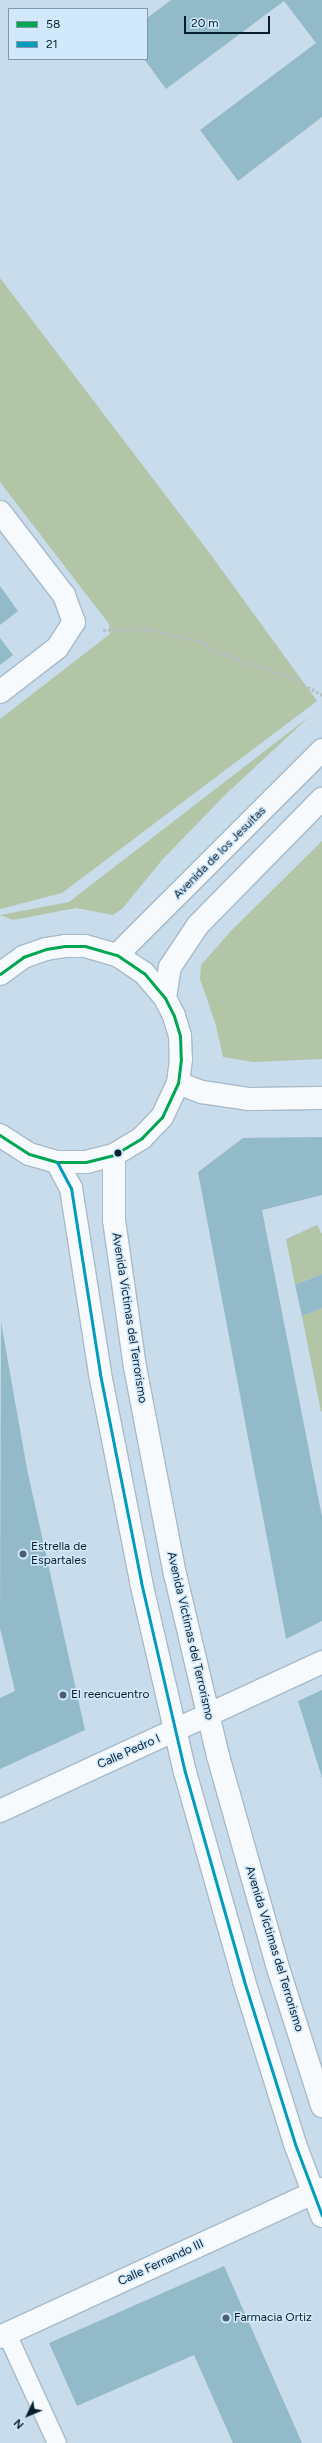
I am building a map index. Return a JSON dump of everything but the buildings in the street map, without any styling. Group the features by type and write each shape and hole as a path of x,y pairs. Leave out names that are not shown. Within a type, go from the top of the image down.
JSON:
{"street":[{"path":"0,512 64,595 74,622 57,648 0,692"},
{"name":"Avenida de los Jesuitas","path":"117,955 322,750"},
{"path":"165,998 170,967 198,926 322,799"},
{"path":"1,969 23,957 46,949 65,946 85,946 117,955 144,973 165,998 174,1016 180,1036 181,1059 178,1083 162,1117 142,1138 114,1155 86,1162 57,1162 29,1154 1,1137"},
{"path":"178,1083 202,1092 249,1100 322,1098"},
{"name":"Avenida Víctimas del Terrorismo","path":"114,1155 114,1220 135,1367 175,1574 208,1716 279,1971 322,2106"},
{"path":"57,1162 71,1188 100,1374 141,1582 175,1732 244,1981 318,2191 322,2216"},
{"name":"Calle Pedro I","path":"0,1811 175,1732 322,1662"},
{"name":"Calle Fernando III","path":"3,2335 318,2191"},
{"path":"3,2335 58,2443"}],"path":[{"path":"103,630 146,629 202,642 218,652 290,676 322,695"}],"green space":[{"path":"0,278 208,551 317,701 62,893 0,909 0,719 110,634 109,624 0,482"},
{"path":"310,716 226,794 162,860 122,909 113,915 76,908 13,920 0,915 69,902"},
{"path":"322,841 322,1059 253,1062 223,1057 216,1025 200,979 201,965 231,931"},
{"path":"317,1225 322,1234 322,1274 295,1285 286,1239"},
{"path":"322,1308 322,1411 321,1412 302,1316"}],"transit line":[{"name":"58","path":"0,974 23,957 46,949 65,946 85,946 117,955 144,973 165,998 174,1016 180,1036 181,1059 178,1083 162,1117 142,1138 114,1155 86,1162 57,1162 29,1154 0,1135"},
{"name":"21","path":"57,1162 71,1188 100,1374 141,1582 185,1772 244,1981 295,2144 322,2216"}],"place":[{"name":"Estrella de Espartales","path":"23,1554"},
{"name":"El reencuentro","path":"63,1695"},
{"name":"Farmacia Ortiz","path":"226,2318"}]}
